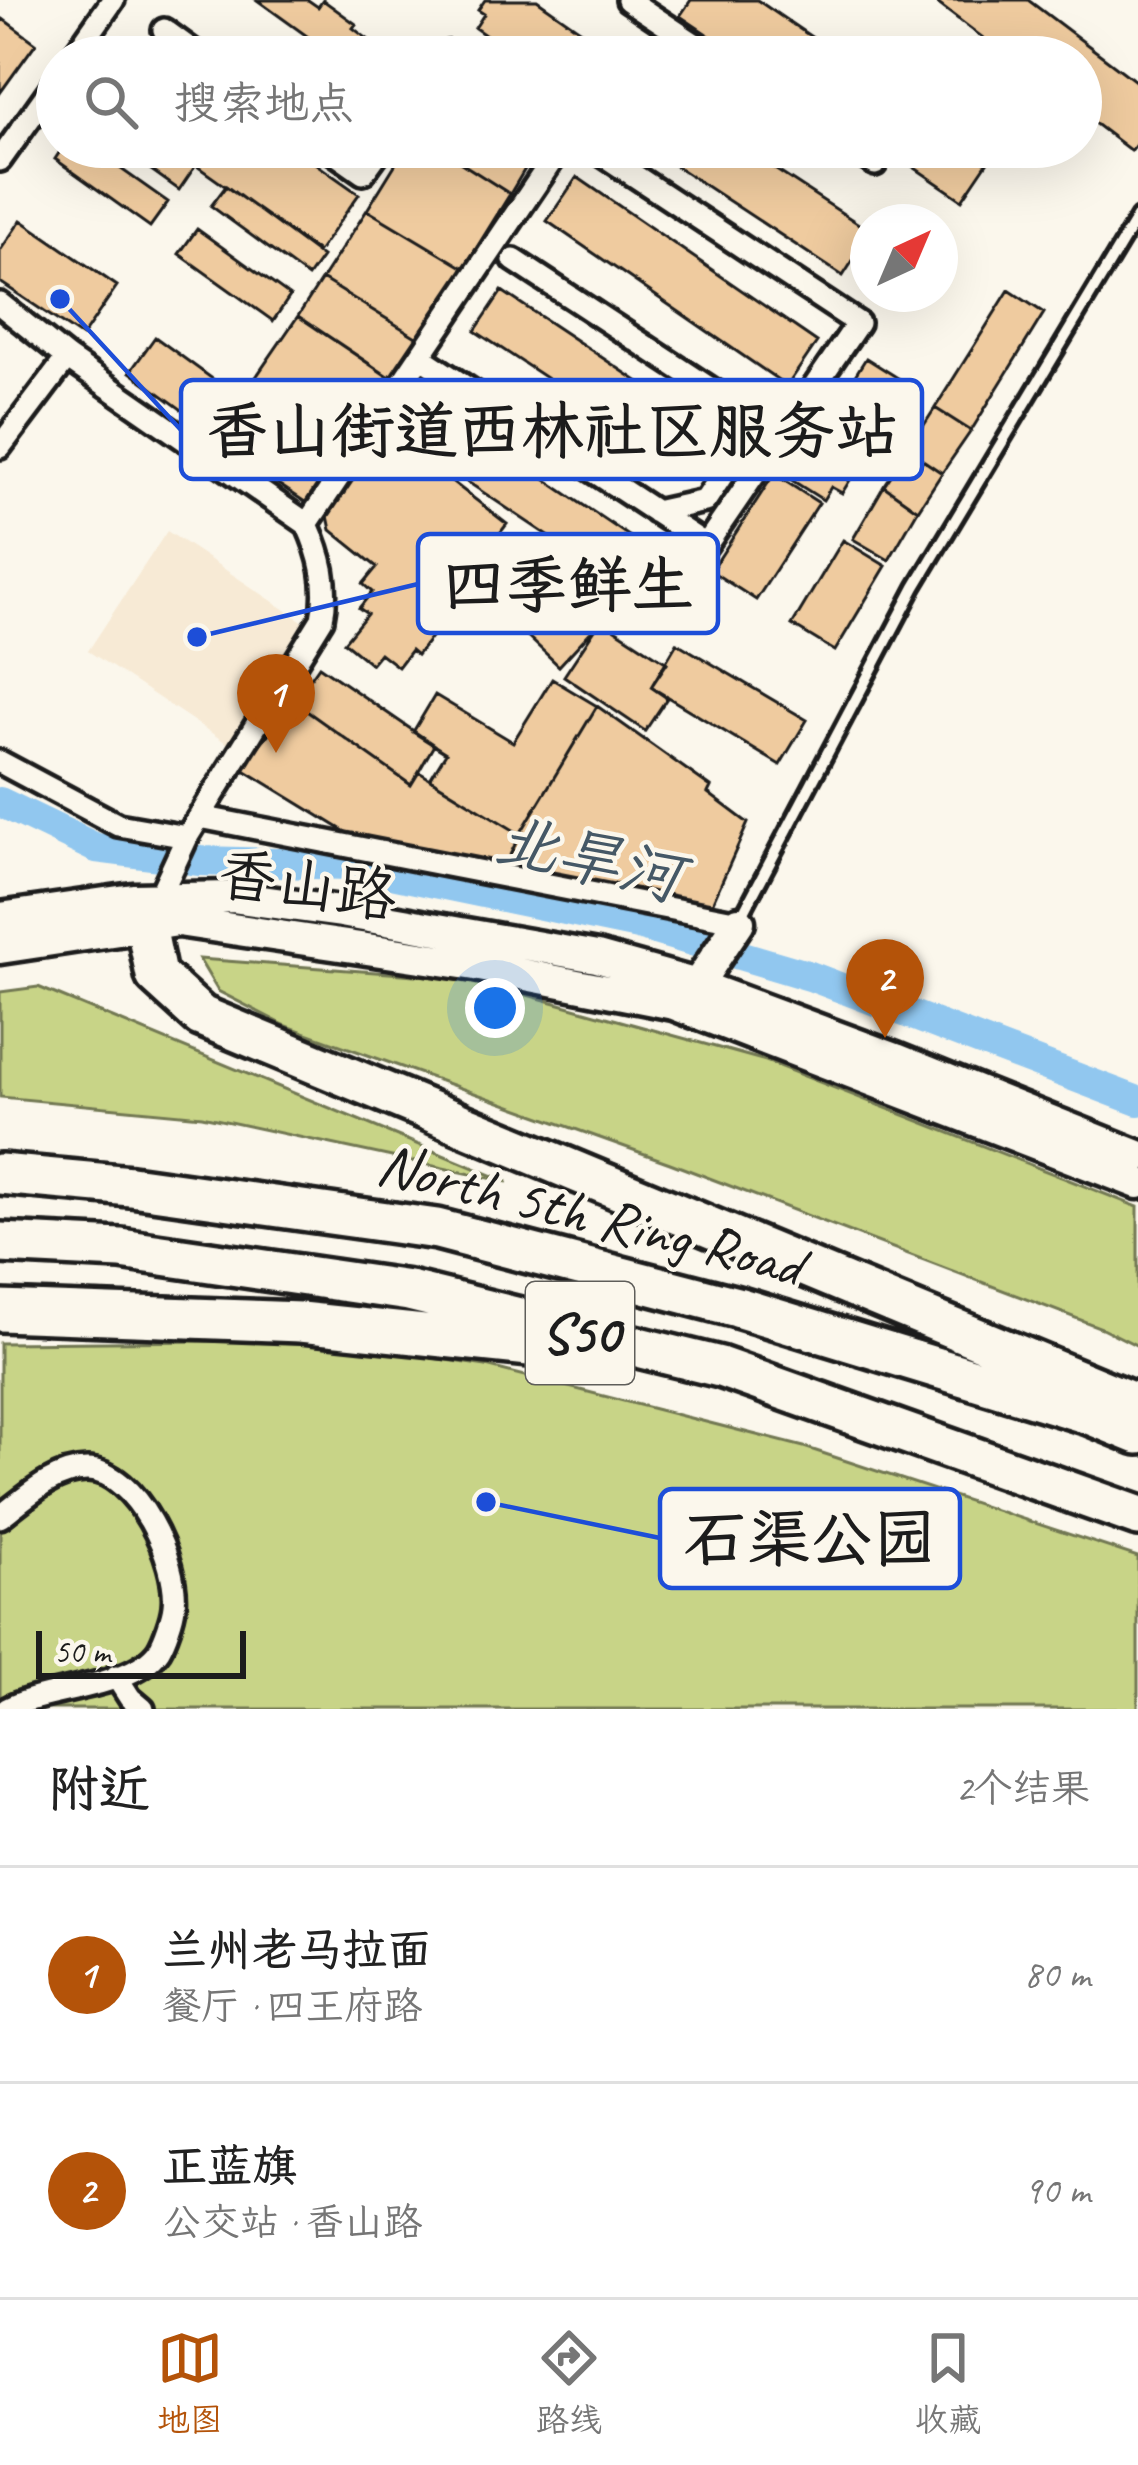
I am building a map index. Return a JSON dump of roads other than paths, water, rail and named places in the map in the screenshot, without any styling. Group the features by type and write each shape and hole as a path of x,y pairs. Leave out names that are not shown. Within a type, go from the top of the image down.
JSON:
{"highway":[{"path":"157,904 156,975 201,1016 1138,1405"},
{"name":"North 5th Ring Road","path":"0,1174 131,1186 437,1229 737,1307 1138,1433"},
{"name":"North 5th Ring Road","path":"0,1243 122,1249 409,1291 720,1367 1138,1516"},
{"path":"0,1311 300,1322 720,1367"}],"street":[{"path":"88,36 113,0"},
{"path":"628,0 682,36"},
{"path":"164,30 172,36"},
{"path":"0,160 36,109"},
{"path":"307,524 547,168"},
{"path":"420,357 706,545 858,323 623,168"},
{"path":"514,260 758,420 705,501 655,512"},
{"path":"0,304 67,358 307,524 318,548 327,593 322,619 189,835 157,904"},
{"path":"0,447 67,358"},
{"path":"0,763 118,825 739,922 697,986"},
{"name":"香山路","path":"0,918 232,897 597,957 697,986 896,1059 1138,1156"},
{"name":"香山路","path":"0,948 157,904"},
{"name":"香山路","path":"157,904 178,921 475,964 674,1004 1138,1183"},
{"path":"0,1517 62,1474 91,1470 118,1479 140,1506 171,1570 174,1607 159,1650 135,1670 37,1696 7,1709"},
{"path":"116,1676 142,1709"}],"lane":[{"path":"739,922 915,587 1138,216"}],"waterway":[{"name":"北旱河","path":"0,802 96,848 200,861 348,865 638,925 810,976 1138,1101"}],"place":[{"name":"香山街道西林社区服务站","path":"60,299"},
{"name":"四季鲜生","path":"197,637"},
{"name":"兰州老马拉面","path":"276,753"},
{"name":"正蓝旗","path":"885,1038"},
{"name":"石渠公园","path":"486,1502"}]}
